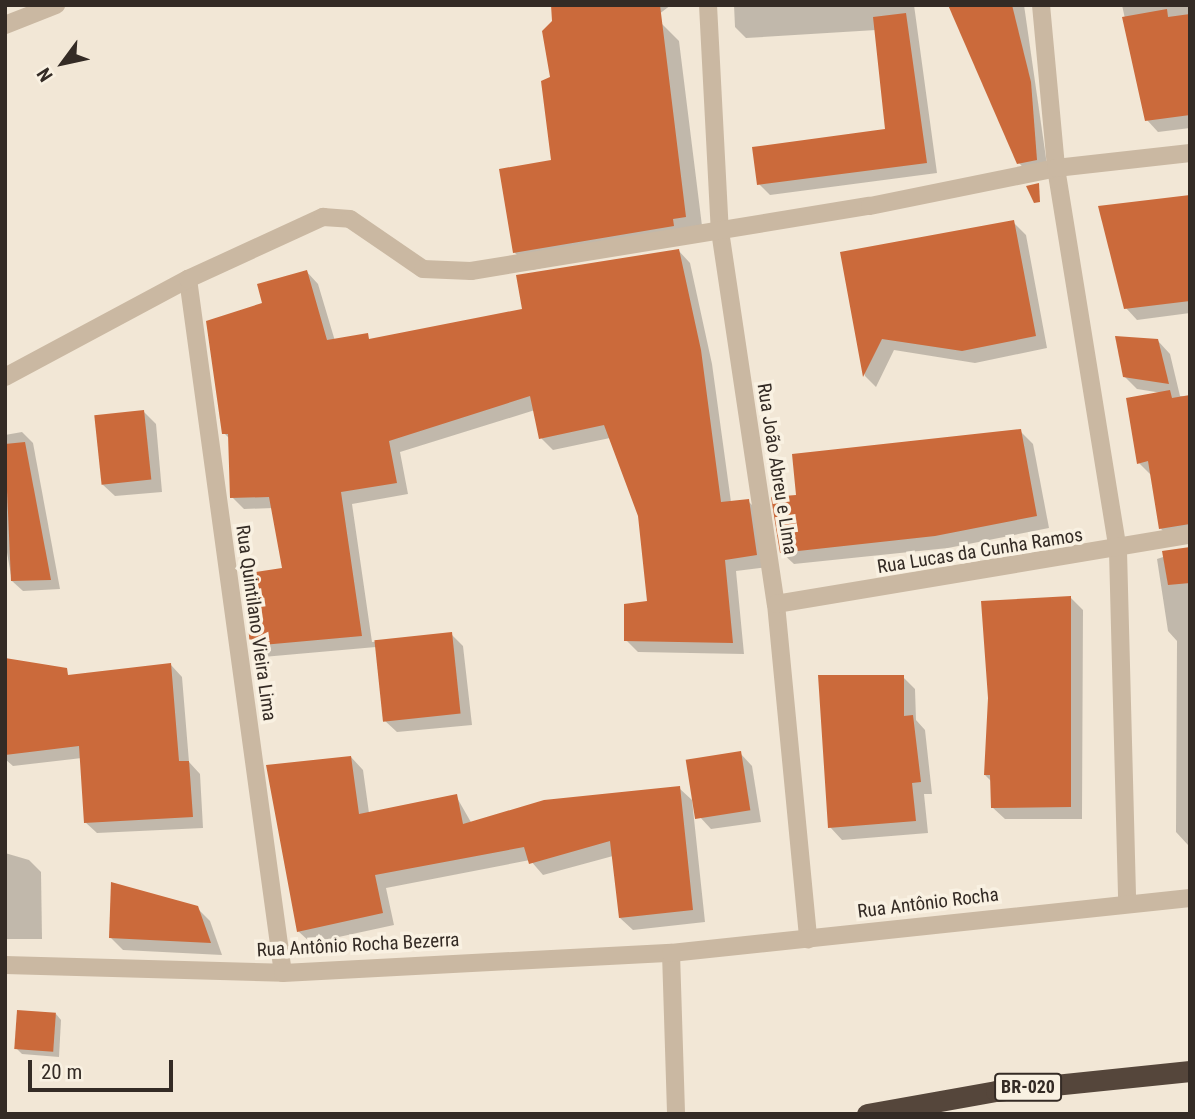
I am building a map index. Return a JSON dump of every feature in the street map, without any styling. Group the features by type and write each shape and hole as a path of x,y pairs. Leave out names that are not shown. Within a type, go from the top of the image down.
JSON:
{"highway":[{"name":"BR-020","path":"867,1114 996,1091 1190,1071"}],"street":[{"path":"5,25 56,5"},
{"name":"Rua João Abreu e LIma","path":"708,5 720,231 776,604 808,939"},
{"path":"1041,5 1056,168 1118,551 1127,900"},
{"path":"5,377 188,279 323,217 350,219 423,269 471,271 720,231 1056,168 1190,153"},
{"name":"Rua Quintilano Vieira Lima","path":"188,279 283,973"},
{"name":"Rua Lucas da Cunha Ramos","path":"776,604 1118,551 1190,535"},
{"name":"Rua Antônio Rocha","path":"671,953 1127,900 1190,898"},
{"path":"671,953 676,1114"},
{"name":"Rua Antônio Rocha Bezerra","path":"5,965 283,973 671,953"}],"building":[{"path":"551,5 660,5 686,217 673,219 674,226 513,253 499,169 551,160 541,81 550,77 542,31 552,21"},
{"path":"948,5 1012,5 1031,82 1037,160 1017,164"},
{"path":"1167,9 1168,17 1190,14 1190,115 1145,121 1122,17"},
{"path":"906,13 927,163 757,185 752,147 885,129 873,17"},
{"path":"1039,183 1040,202 1034,203 1026,186"},
{"path":"1190,195 1190,301 1124,309 1098,206"},
{"path":"1014,220 1036,336 962,351 882,339 863,377 840,252"},
{"path":"679,249 701,350 721,502 749,499 757,555 725,560 733,643 624,641 624,604 647,601 638,516 604,425 539,439 530,396 389,441 397,483 341,492 362,636 250,646 243,574 282,568 269,497 230,498 228,434 222,434 206,321 262,303 257,284 307,270 327,340 368,333 369,339 522,309 516,275"},
{"path":"1115,336 1158,339 1169,384 1123,377"},
{"path":"1170,390 1172,398 1190,395 1190,524 1159,529 1148,461 1137,464 1126,398"},
{"path":"144,410 151,480 102,485 94,415"},
{"path":"1021,429 1037,516 935,536 780,553 771,497 796,495 792,454"},
{"path":"25,442 51,580 11,581 5,444"},
{"path":"1190,547 1190,583 1168,585 1162,551"},
{"path":"1071,596 1071,807 991,808 990,775 984,775 988,698 981,601"},
{"path":"452,632 461,714 383,722 374,640"},
{"path":"5,658 67,668 68,675 171,663 179,761 189,761 193,817 84,823 79,746 5,755"},
{"path":"818,675 904,675 904,716 913,715 921,782 912,783 916,821 828,828"},
{"path":"741,751 750,810 695,819 686,760"},
{"path":"351,756 359,814 457,794 463,824 544,800 680,786 693,910 619,918 610,841 529,864 524,847 375,875 383,913 297,932 266,765"},
{"path":"111,882 198,906 211,943 109,938"},
{"path":"17,1010 56,1013 53,1052 14,1049"}]}
